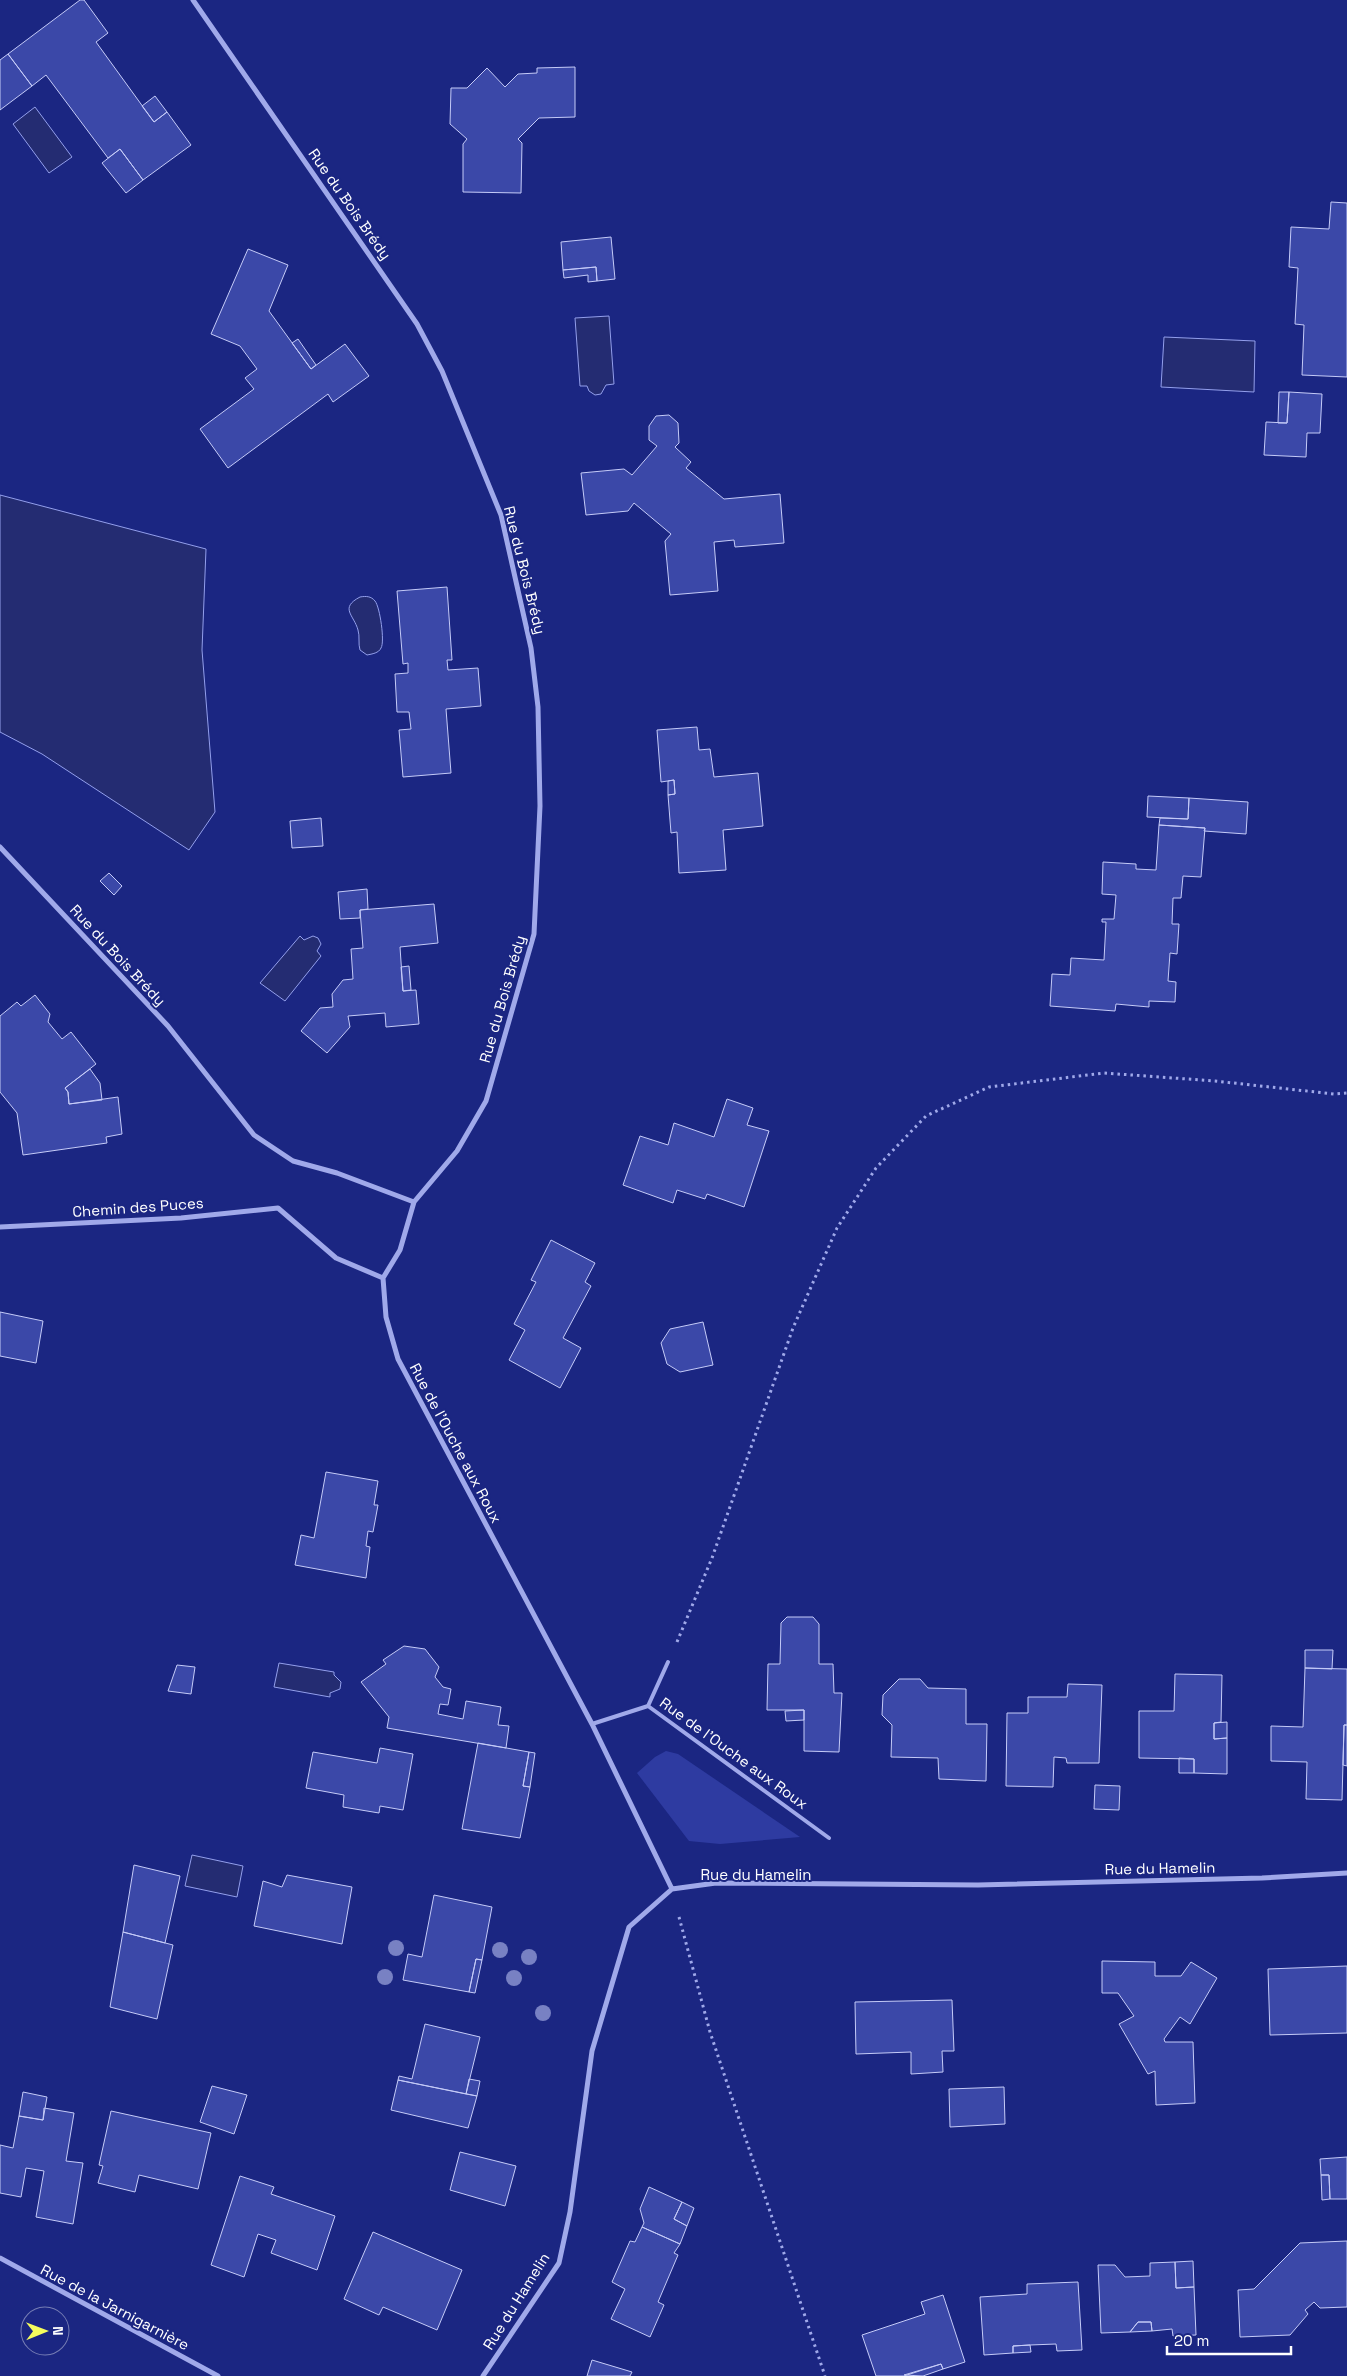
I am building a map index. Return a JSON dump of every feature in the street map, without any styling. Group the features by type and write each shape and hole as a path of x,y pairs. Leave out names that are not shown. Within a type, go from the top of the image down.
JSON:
{"street":[{"name":"Rue du Bois Brédy","path":"192,0 417,324 442,371 501,515 531,648 538,707 540,806 534,934 486,1101 457,1151 414,1202 400,1250 383,1278"},
{"name":"Rue du Bois Brédy","path":"0,848 168,1026 254,1135 293,1161 337,1173 414,1202"},
{"name":"Chemin des Puces","path":"0,1227 181,1218 278,1208 336,1258 383,1278"},
{"name":"Rue de l'Ouche aux Roux","path":"383,1278 386,1317 398,1360 592,1724 659,1867 672,1889"},
{"name":"Rue du Hamelin","path":"483,2376 559,2263 570,2212 592,2050 629,1927 672,1889 716,1884 978,1885 1252,1878 1347,1873"},
{"name":"Rue de la Jarnigarnière","path":"0,2258 218,2376"}],"lane":[{"path":"648,1706 668,1662"},
{"name":"Rue de l'Ouche aux Roux","path":"592,1724 648,1706 829,1838"}],"path":[{"path":"668,1662 712,1558 794,1328 837,1228 876,1168 926,1116 988,1087 1104,1073 1215,1081 1334,1094 1347,1093"},
{"path":"672,1889 710,2032 825,2376"}],"shaded area":[{"path":"35,107 72,157 49,173 13,124"},
{"path":"609,316 614,384 606,385 601,394 595,395 589,391 587,386 580,386 575,318"},
{"path":"1164,337 1255,341 1254,392 1161,387"},
{"path":"0,495 206,549 202,650 215,812 189,850 42,754 0,732"},
{"path":"360,597 372,598 379,610 382,645 380,650 373,654 367,655 360,650 358,630 349,608"},
{"path":"300,936 304,940 313,936 318,938 321,944 317,951 321,956 285,1001 260,983"},
{"path":"279,1663 334,1672 334,1675 341,1682 340,1689 330,1693 330,1697 274,1687"},
{"path":"666,1751 678,1754 800,1837 720,1844 689,1841 637,1773 655,1757"},
{"path":"192,1855 243,1866 237,1897 185,1886"}],"building":[{"path":"80,0 84,0 108,33 96,42 154,122 167,112 191,145 143,180 120,149 108,158 46,75 32,86 8,54"},
{"path":"8,54 32,86 0,110 0,60"},
{"path":"575,67 575,117 539,118 518,139 522,143 521,193 463,192 463,144 467,139 450,124 451,88 467,88 487,68 505,87 518,74 537,73 537,68"},
{"path":"155,96 167,112 154,122 142,106"},
{"path":"120,149 143,180 126,193 102,163"},
{"path":"1331,202 1347,203 1347,377 1302,375 1304,325 1295,324 1298,268 1289,267 1291,227 1329,229"},
{"path":"611,237 615,279 597,281 596,267 563,270 561,242"},
{"path":"248,249 288,265 269,311 311,369 345,344 369,376 333,402 328,394 228,468 200,429 254,389 245,378 257,369 240,346 211,334"},
{"path":"596,267 597,281 588,282 588,275 564,278 563,270"},
{"path":"298,339 316,365 311,369 292,343"},
{"path":"1279,392 1289,392 1287,423 1278,423"},
{"path":"1289,392 1322,394 1320,433 1307,433 1306,457 1264,455 1266,422 1287,423"},
{"path":"669,415 678,423 679,443 675,447 691,462 686,468 724,499 780,494 784,543 735,547 734,540 714,542 718,591 670,595 665,541 671,534 634,503 628,511 586,515 581,473 624,469 632,475 657,446 649,440 649,426 656,416"},
{"path":"447,587 452,660 447,660 448,670 478,668 481,706 446,709 451,773 403,777 399,730 411,729 409,712 397,712 395,674 408,673 408,663 403,664 397,591"},
{"path":"697,727 699,750 710,749 714,777 758,773 763,826 723,830 726,870 679,873 677,832 671,833 668,795 675,794 674,780 661,782 657,730"},
{"path":"674,780 675,794 668,795 668,781"},
{"path":"1148,796 1189,798 1188,819 1147,817"},
{"path":"1189,798 1248,802 1246,834 1204,831 1205,828 1159,825 1160,818 1188,819"},
{"path":"321,818 323,846 292,848 290,821"},
{"path":"1159,825 1205,828 1201,877 1183,876 1181,898 1173,898 1172,924 1179,924 1177,954 1170,953 1168,981 1176,982 1175,1002 1149,1001 1149,1007 1116,1004 1115,1011 1050,1006 1052,974 1070,975 1071,958 1104,960 1106,922 1102,922 1102,919 1114,919 1116,895 1102,894 1103,862 1136,864 1136,869 1156,870"},
{"path":"109,873 122,886 114,895 100,881"},
{"path":"367,889 368,909 360,910 360,918 340,919 338,892"},
{"path":"434,904 438,943 400,947 403,991 416,990 419,1024 386,1027 385,1013 348,1016 350,1027 327,1053 301,1031 320,1008 333,1007 332,994 343,980 353,979 351,949 363,948 360,910"},
{"path":"409,966 411,990 403,991 401,967"},
{"path":"35,995 50,1014 48,1022 62,1039 71,1032 96,1064 65,1088 68,1092 69,1104 118,1097 122,1134 106,1137 107,1143 23,1155 17,1113 0,1092 0,1016 17,1002 21,1006"},
{"path":"90,1069 100,1083 102,1100 69,1104 68,1092 65,1088"},
{"path":"727,1099 753,1108 747,1125 769,1131 744,1207 707,1194 705,1199 677,1190 673,1203 623,1185 640,1136 668,1145 674,1123 714,1137"},
{"path":"551,1240 595,1263 585,1282 591,1286 563,1338 581,1348 560,1388 509,1360 525,1330 514,1324 536,1282 531,1280"},
{"path":"0,1312 43,1321 36,1363 0,1356"},
{"path":"703,1322 713,1365 680,1372 667,1364 661,1343 670,1329"},
{"path":"326,1472 378,1481 374,1505 378,1505 373,1532 368,1531 366,1546 370,1547 366,1578 295,1565 301,1535 314,1538"},
{"path":"787,1617 813,1617 819,1624 819,1664 833,1664 834,1693 842,1693 839,1752 804,1751 804,1710 767,1710 768,1664 780,1664 781,1623"},
{"path":"404,1646 425,1649 439,1667 435,1677 443,1687 451,1689 448,1705 440,1704 438,1714 463,1719 466,1701 501,1707 498,1725 509,1726 506,1748 387,1728 389,1717 361,1682 386,1664 383,1660"},
{"path":"1305,1650 1333,1650 1332,1669 1305,1668"},
{"path":"177,1665 195,1667 191,1694 168,1691"},
{"path":"1305,1668 1347,1669 1347,1725 1344,1725 1342,1800 1306,1799 1307,1762 1271,1761 1271,1726 1303,1727"},
{"path":"1175,1674 1222,1675 1221,1722 1214,1723 1214,1739 1227,1738 1227,1774 1194,1773 1194,1759 1139,1758 1139,1711 1174,1711"},
{"path":"899,1679 920,1679 928,1688 966,1689 966,1724 987,1724 986,1781 939,1779 938,1758 891,1757 892,1725 882,1715 883,1695"},
{"path":"1068,1684 1102,1685 1099,1763 1067,1763 1066,1758 1054,1757 1053,1787 1006,1786 1007,1713 1028,1713 1028,1697 1067,1697"},
{"path":"804,1710 804,1720 786,1721 785,1711"},
{"path":"1227,1722 1227,1738 1214,1739 1214,1723"},
{"path":"1344,1725 1347,1725 1347,1766 1343,1765"},
{"path":"478,1743 529,1752 523,1786 530,1787 520,1838 462,1829"},
{"path":"380,1748 413,1754 403,1810 380,1806 379,1813 343,1807 344,1795 306,1788 313,1752 377,1763"},
{"path":"529,1752 535,1753 530,1787 523,1786"},
{"path":"1179,1758 1194,1759 1194,1773 1179,1773"},
{"path":"1095,1785 1120,1786 1119,1810 1094,1809"},
{"path":"134,1865 180,1876 165,1943 123,1932"},
{"path":"287,1875 352,1887 342,1944 254,1926 263,1881 282,1887"},
{"path":"434,1895 492,1907 482,1960 476,1959 469,1992 403,1980 408,1954 422,1957"},
{"path":"123,1932 173,1945 157,2019 110,2007"},
{"path":"476,1959 482,1960 475,1993 469,1992"},
{"path":"1102,1961 1155,1962 1155,1976 1181,1976 1191,1962 1217,1978 1190,2024 1180,2017 1164,2039 1165,2042 1193,2042 1195,2103 1156,2105 1155,2071 1148,2074 1119,2024 1134,2016 1118,1993 1102,1993"},
{"path":"1347,1966 1347,2033 1270,2035 1268,1969"},
{"path":"952,2000 954,2051 942,2051 943,2072 911,2074 911,2052 856,2054 855,2002"},
{"path":"425,2024 480,2037 466,2094 398,2080 399,2076 412,2079"},
{"path":"469,2079 480,2081 477,2096 466,2094"},
{"path":"398,2080 477,2096 468,2128 391,2110"},
{"path":"212,2086 247,2095 234,2134 200,2122"},
{"path":"1004,2087 1005,2124 950,2127 949,2089"},
{"path":"23,2092 47,2097 43,2120 19,2116"},
{"path":"44,2108 74,2113 66,2161 83,2163 73,2224 36,2217 44,2171 26,2168 21,2197 0,2193 0,2145 13,2148 19,2116 43,2120"},
{"path":"111,2111 211,2133 198,2189 139,2175 135,2192 98,2183 103,2166 99,2165"},
{"path":"460,2152 516,2166 505,2206 450,2190"},
{"path":"1347,2157 1347,2199 1330,2199 1329,2175 1321,2175 1320,2159"},
{"path":"1321,2175 1329,2175 1330,2199 1322,2200"},
{"path":"240,2176 274,2187 271,2194 335,2216 317,2270 271,2253 276,2240 258,2234 244,2277 211,2265"},
{"path":"649,2187 682,2202 674,2219 687,2226 680,2244 642,2227 644,2223 640,2209"},
{"path":"682,2202 694,2208 687,2226 674,2219"},
{"path":"642,2227 680,2244 674,2253 678,2255 658,2302 664,2305 650,2337 611,2319 625,2289 612,2282 630,2241 635,2242"},
{"path":"373,2232 462,2270 437,2330 383,2307 379,2315 344,2299"},
{"path":"1347,2241 1347,2307 1320,2308 1314,2302 1305,2310 1308,2314 1290,2335 1240,2337 1238,2290 1254,2289 1300,2243"},
{"path":"1193,2261 1194,2287 1176,2288 1175,2262"},
{"path":"1175,2262 1176,2288 1194,2287 1196,2335 1173,2336 1172,2329 1152,2331 1151,2322 1138,2322 1130,2332 1101,2333 1098,2265 1115,2265 1125,2277 1150,2276 1150,2263"},
{"path":"1078,2282 1082,2350 1057,2351 1056,2344 1030,2345 1013,2346 1013,2353 984,2355 980,2297 1027,2294 1027,2284"},
{"path":"943,2295 965,2362 943,2369 941,2364 904,2376 876,2376 862,2335 925,2314 921,2302"},
{"path":"1138,2322 1151,2322 1152,2331 1130,2332"},
{"path":"1030,2345 1031,2352 1013,2353 1013,2346"},
{"path":"592,2360 632,2372 630,2376 587,2376"},
{"path":"941,2364 943,2369 923,2376 904,2375"}]}
